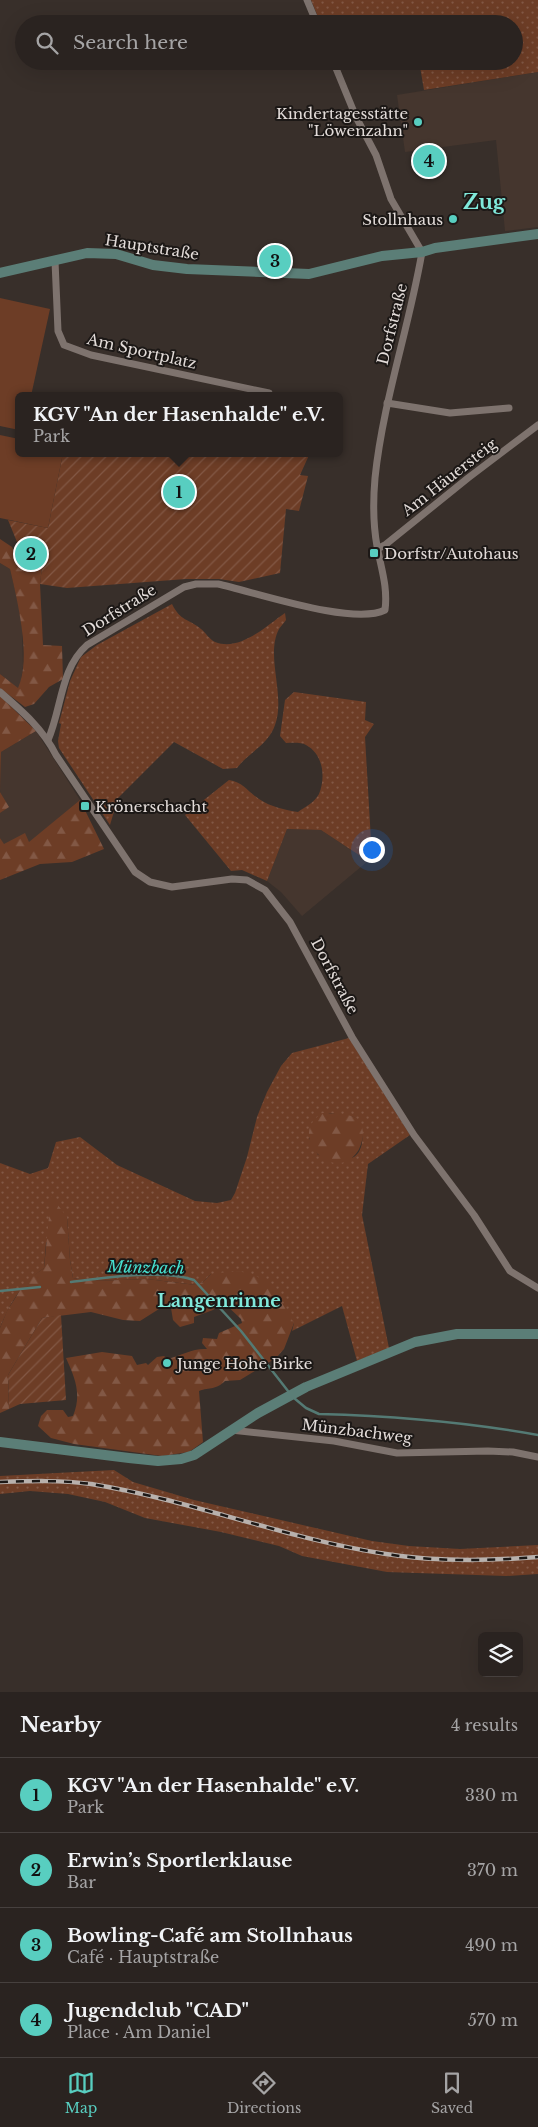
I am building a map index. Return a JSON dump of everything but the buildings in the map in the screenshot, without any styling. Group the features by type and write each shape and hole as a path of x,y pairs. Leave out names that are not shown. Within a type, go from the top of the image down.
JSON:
{"street":[{"path":"307,0 313,15"},
{"path":"337,70 356,117 376,155 391,199 422,252"},
{"name":"Hauptstraße","path":"0,274 87,253 116,254 153,265 187,269 308,274 382,256 422,252 435,248 538,234"},
{"name":"Dorfstraße","path":"422,252 387,403 375,478 373,512 377,549 387,598 385,610 380,613 346,613 218,584 196,584 174,591 126,624 87,645 77,654 65,679 56,722 48,740 56,755 140,877 159,885 172,887 232,879 247,880 265,890 275,900 290,922 352,1037 414,1135 474,1215 510,1271 538,1288"},
{"name":"Am Sportplatz","path":"55,261 58,331 64,344 91,354 264,392"},
{"path":"387,403 450,413 510,408"},
{"name":"Am Häuersteig","path":"377,549 385,545 538,425"},
{"path":"0,692 28,716 48,740"},
{"path":"0,1442 168,1461 194,1455 258,1413 306,1387 415,1342 457,1334 538,1334"},
{"name":"Münzbachweg","path":"231,1430 334,1441 396,1453 488,1451 513,1452 538,1457"}],"shaded area":[{"path":"538,72 538,227 505,231 496,140 405,152 397,95"},
{"path":"0,563 10,569 22,628 23,666 21,683 18,689 0,674"},
{"path":"36,731 80,800 29,843 4,845 0,838 0,813 8,807 0,792 1,752"},
{"path":"287,829 321,830 368,861 302,916 281,892 267,881"}],"green space":[{"path":"311,0 538,0 538,72 424,90 421,70 523,70 523,15 317,15"},
{"path":"0,298 50,309 32,392 15,392 15,429 0,426"},
{"path":"0,435 15,438 15,457 62,457 48,528 0,518"},
{"path":"62,457 308,457 300,475 308,476 299,511 286,509 280,573 239,582 219,579 186,579 67,588 40,584 42,567 24,559 8,520 48,528"},
{"path":"0,539 12,547 20,560 24,559 42,567 40,584 43,645 62,646 63,679 49,687 34,704 25,707 0,688 0,674 18,688 24,661 22,629 10,569 0,563"},
{"path":"172,604 178,614 201,629 213,641 224,644 234,644 243,641 261,631 285,613 286,620 279,629 274,651 278,701 275,725 268,738 237,768 223,769 174,742 118,798 110,825 59,748 58,741 61,724 59,723 70,681 81,657 97,645"},
{"path":"294,692 366,702 365,720 374,724 365,737 372,858 368,861 321,830 287,829 267,881 242,870 231,871 185,815 229,780 242,785 264,802 288,810 298,812 315,799 319,794 322,780 322,766 316,754 304,744 286,743 280,736 285,700"},
{"path":"0,696 36,731 1,752 0,792"},
{"path":"0,792 9,807 0,813"},
{"path":"80,800 104,849 72,862 40,864 0,880 0,838 4,844 25,833 29,842"},
{"path":"349,1038 410,1135 368,1164 362,1215 389,1348 357,1361 342,1306 292,1331 294,1323 211,1274 203,1282 196,1285 147,1279 92,1281 73,1278 67,1217 46,1243 44,1268 23,1287 8,1310 0,1328 0,1163 30,1174 48,1168 56,1142 80,1137 117,1165 195,1201 217,1203 231,1200 247,1157 257,1117 267,1092 281,1066 292,1053","holes":["329,1113 354,1117 361,1129 362,1136 362,1143 357,1154 352,1158 343,1159 318,1155 309,1138"]},
{"path":"323,1113 351,1116 358,1119 361,1123 363,1132 362,1142 358,1151 348,1161 337,1163 326,1160 317,1153 311,1144 309,1133 313,1122"},
{"path":"51,1196 67,1217 73,1278 92,1281 147,1279 196,1285 203,1282 211,1274 242,1272 260,1278 267,1284 274,1291 294,1323 284,1349 276,1358 240,1380 225,1381 216,1387 199,1391 203,1442 189,1452 162,1456 74,1444 51,1438 38,1426 41,1416 47,1410 63,1410 68,1417 73,1416 76,1408 77,1393 75,1379 66,1358 102,1352 132,1356 137,1365 146,1363 148,1365 157,1357 164,1356 168,1359 192,1351 207,1349 202,1343 203,1338 217,1339 219,1333 242,1323 241,1319 222,1301 213,1310 194,1317 194,1323 180,1327 173,1320 170,1302 140,1321 123,1320 91,1312 42,1318 8,1375 9,1409 0,1413 0,1328 7,1311 26,1281 44,1268"},
{"path":"61,1315 66,1400 20,1404 9,1409 8,1375 42,1318"},
{"path":"114,1470 133,1482 194,1500 372,1541 409,1546 460,1549 538,1545 538,1574 506,1576 387,1572 302,1556 279,1546 221,1532 145,1518 105,1502 68,1494 30,1491 0,1494 0,1476"}],"waterway":[{"name":"Münzbach","path":"71,1282 150,1275 166,1275 194,1280 241,1331 288,1391"},
{"name":"Münzbach","path":"0,1291 40,1287"},
{"name":"Münzbach","path":"294,1398 306,1408 319,1414 429,1420 538,1435"}],"railway":[{"path":"0,1482 57,1481 91,1484 165,1500 312,1539 405,1557 462,1560 538,1557"}],"place":[{"name":"Kindertagesstätte \"Löwenzahn\"","path":"418,122"},
{"name":"Jugendclub \"CAD\"","path":"429,161"},
{"name":"Stollnhaus","path":"453,219"},
{"name":"Bowling-Café am Stollnhaus","path":"275,261"},
{"name":"KGV \"An der Hasenhalde\" e.V.","path":"179,492"},
{"name":"Dorfstr/Autohaus","path":"374,553"},
{"name":"Erwin’s Sportlerklause","path":"31,554"},
{"name":"Krönerschacht","path":"85,806"},
{"name":"Junge Hohe Birke","path":"167,1363"}],"district":[{"name":"Zug","path":"484,202"},
{"name":"Langenrinne","path":"219,1301"}]}
